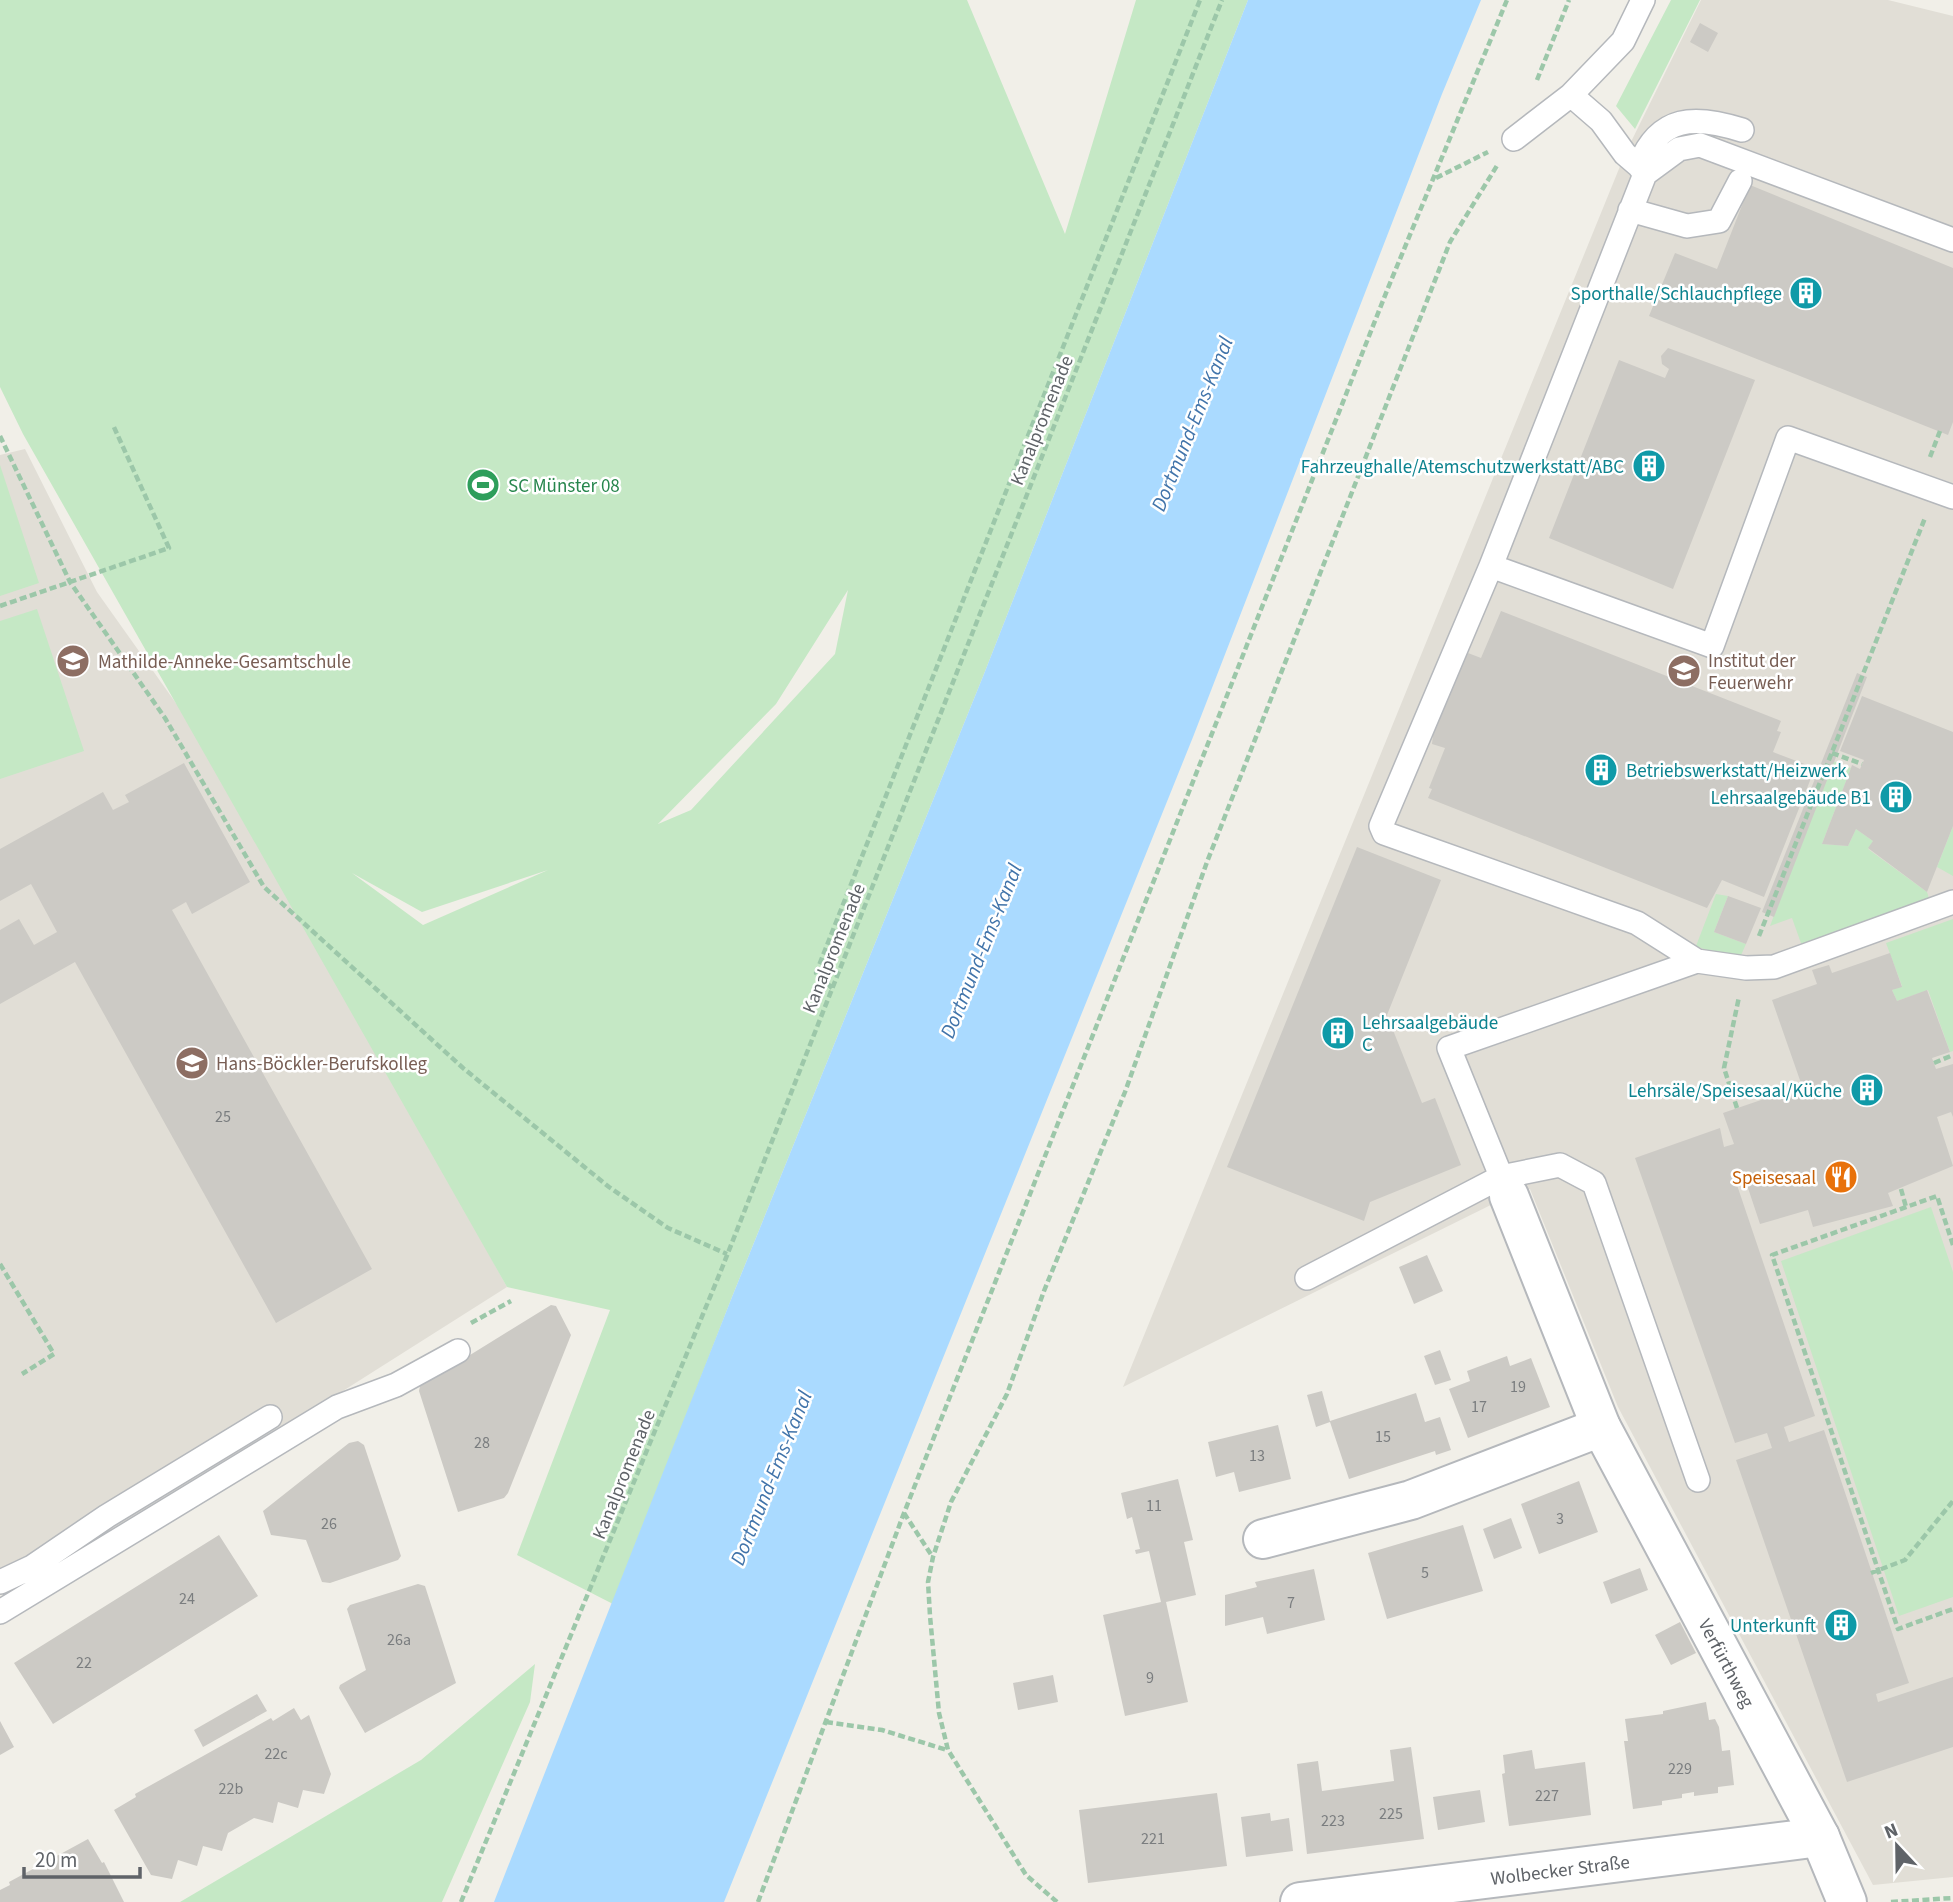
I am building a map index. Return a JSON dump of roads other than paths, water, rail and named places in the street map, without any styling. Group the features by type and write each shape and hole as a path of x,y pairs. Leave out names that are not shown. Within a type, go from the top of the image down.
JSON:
{"street":[{"name":"Verfürthweg","path":"1505,1186 1601,1427 1820,1837 1847,1902"},
{"path":"1263,1539 1411,1500 1601,1427"},
{"name":"Wolbecker Straße","path":"1300,1902 1820,1837"}],"lane":[{"path":"1514,139 1571,95 1623,41 1643,0"},
{"path":"1571,95 1601,121 1625,153 1642,170"},
{"path":"1742,130 1713,121 1674,125 1660,132 1647,146 1630,211 1491,566 1381,826 1384,833 1637,923 1697,961 1746,968 1774,968 1953,902"},
{"path":"1642,170 1679,149 1700,145 1953,240"},
{"path":"1630,211 1687,226 1719,221 1740,181"},
{"path":"1491,566 1712,646 1788,438 1953,497"},
{"path":"1505,1186 1449,1048 1697,961"},
{"path":"1307,1278 1505,1186 1560,1165 1594,1184 1698,1480"},
{"path":"0,1612 337,1407 396,1385 458,1351"},
{"path":"0,1582 32,1567 107,1516 270,1417"}],"water":[{"name":"Dortmund-Ems-Kanal","path":"1248,0 1481,0 1442,94 1193,737 724,1902 494,1902 732,1297 984,674"}],"place":[{"name":"Sporthalle/Schlauchpflege","path":"1806,293"},
{"name":"Fahrzeughalle/Atemschutzwerkstatt/ABC","path":"1649,466"},
{"name":"SC Münster 08","path":"483,485"},
{"name":"Mathilde-Anneke-Gesamtschule","path":"73,661"},
{"name":"Institut der Feuerwehr","path":"1684,671"},
{"name":"Betriebswerkstatt/Heizwerk","path":"1601,770"},
{"name":"Lehrsaalgebäude B1","path":"1896,797"},
{"name":"Lehrsaalgebäude C","path":"1338,1033"},
{"name":"Hans-Böckler-Berufskolleg","path":"192,1063"},
{"name":"Lehrsäle/Speisesaal/Küche","path":"1867,1090"},
{"name":"Speisesaal","path":"1841,1177"},
{"name":"Unterkunft","path":"1841,1625"}]}
